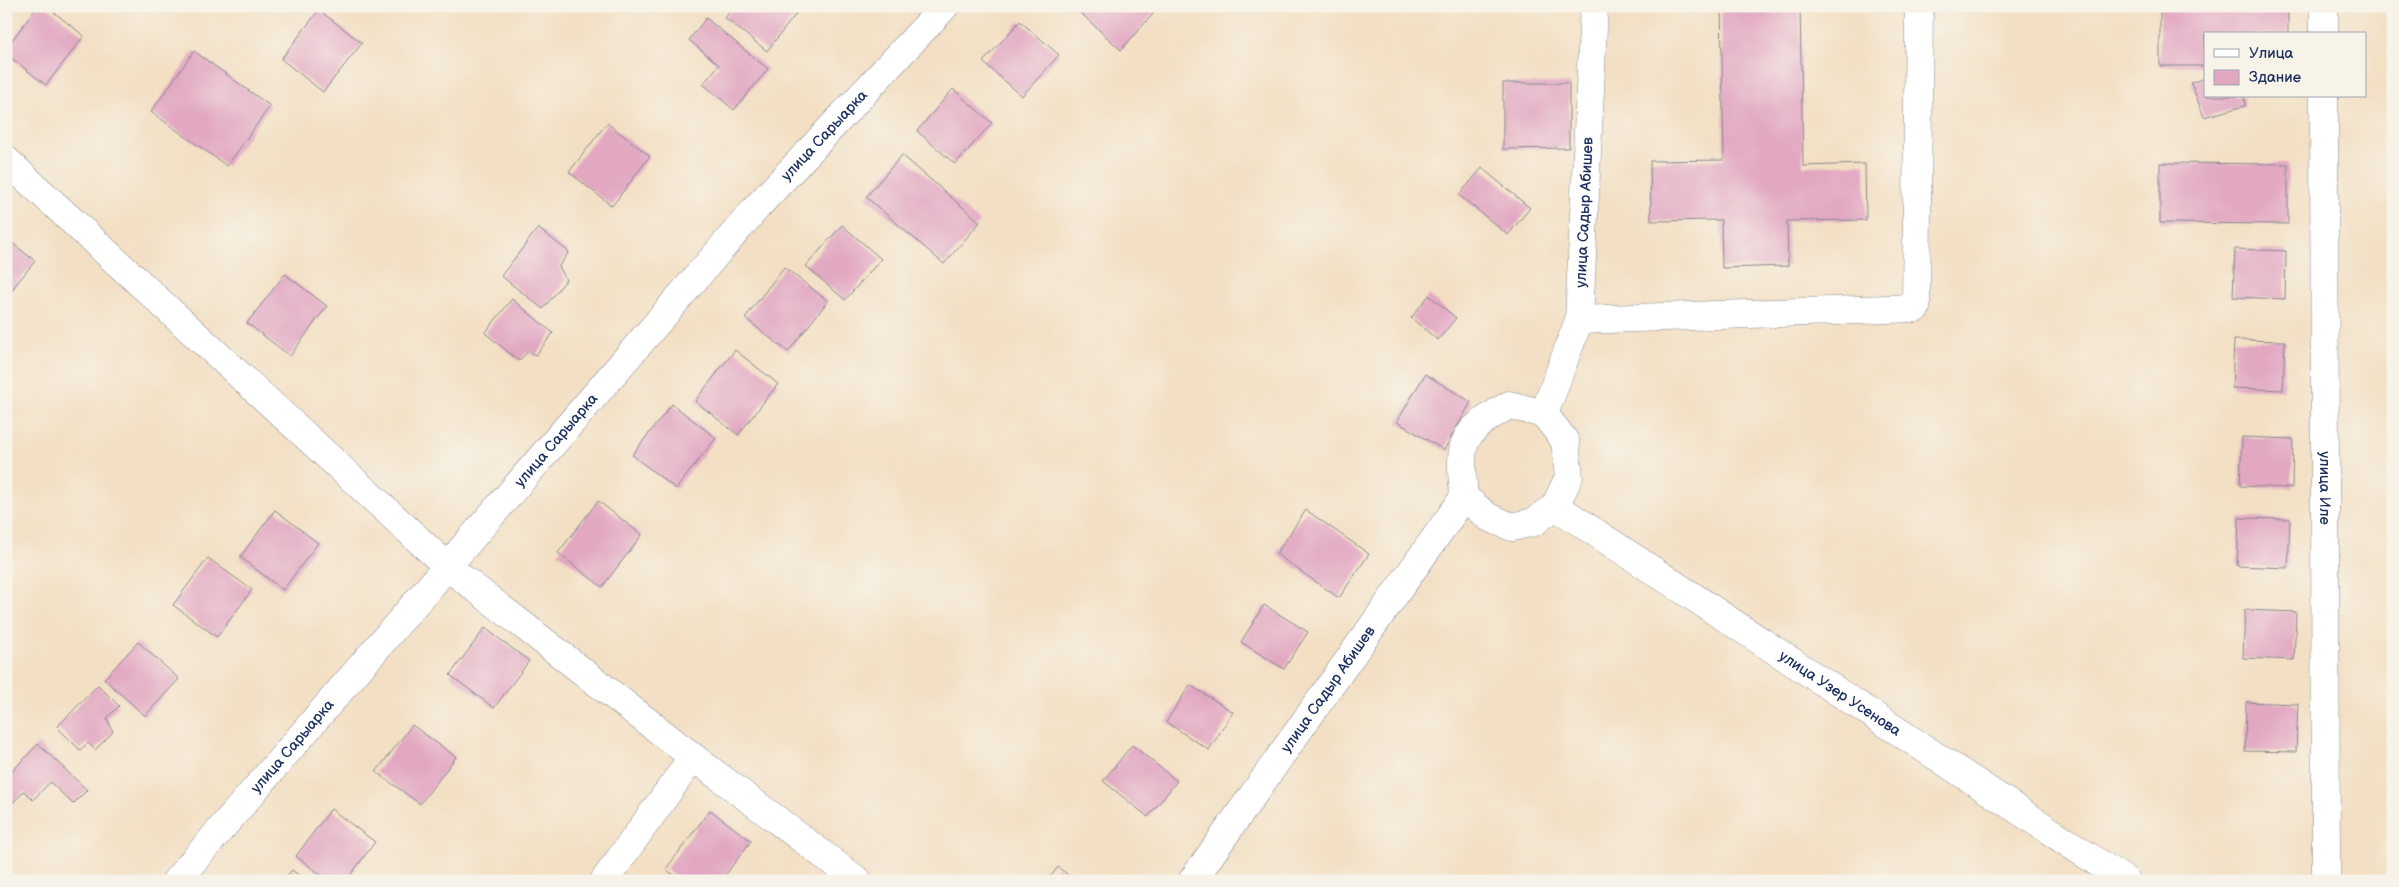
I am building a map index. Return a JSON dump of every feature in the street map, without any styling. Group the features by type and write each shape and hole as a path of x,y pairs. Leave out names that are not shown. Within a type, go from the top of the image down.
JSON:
{"street":[{"name":"улица Сарыарка","path":"176,881 757,207 945,6"},
{"name":"улица Садыр Абишев","path":"1544,414 1579,320 1594,6"},
{"path":"1579,320 1916,308 1919,6"},
{"path":"2324,6 2324,32"},
{"name":"улица Иле","path":"2324,98 2326,881"},
{"path":"6,160 448,567 693,757 858,881"},
{"path":"1510,405 1544,414 1565,441 1569,477 1556,506 1534,522 1512,527 1488,517 1464,497 1461,458 1468,433 1482,421 1510,405"},
{"name":"улица Садыр Абишев","path":"1192,881 1464,497"},
{"name":"улица Узер Усенова","path":"1556,506 2126,881"},
{"path":"604,881 693,757"}],"building":[{"path":"38,6 46,6 84,36 46,85 6,54 6,48"},
{"path":"734,6 802,6 767,51 725,18"},
{"path":"1073,6 1160,6 1121,50"},
{"path":"1721,6 1800,6 1803,166 1865,164 1866,220 1787,221 1788,266 1722,268 1721,220 1651,221 1650,161 1724,160"},
{"path":"2160,6 2288,7 2288,32 2204,32 2204,66 2160,66"},
{"path":"319,10 362,43 323,92 281,59"},
{"path":"706,18 768,69 734,110 703,84 719,65 689,40"},
{"path":"1020,21 1059,55 1022,96 983,62"},
{"path":"194,51 270,106 227,166 151,112"},
{"path":"2204,78 2204,98 2244,98 2245,106 2204,117 2191,83"},
{"path":"1503,83 1569,83 1569,148 1503,149"},
{"path":"953,89 992,123 955,164 917,131"},
{"path":"607,123 650,156 612,206 569,172"},
{"path":"902,155 980,222 944,264 866,197"},
{"path":"2160,163 2288,164 2288,224 2160,223"},
{"path":"1482,168 1530,208 1508,235 1459,195"},
{"path":"842,225 881,259 845,300 806,266"},
{"path":"538,228 569,252 559,266 566,280 543,309 501,276"},
{"path":"6,238 35,261 6,297"},
{"path":"2235,249 2286,251 2285,299 2233,297"},
{"path":"784,267 828,301 788,352 745,318"},
{"path":"285,274 327,306 290,356 247,323"},
{"path":"1429,295 1456,318 1438,340 1411,318"},
{"path":"512,299 553,333 536,355 527,352 519,361 485,333"},
{"path":"2234,340 2285,341 2283,390 2232,388"},
{"path":"735,350 778,384 738,435 695,401"},
{"path":"1425,374 1471,402 1444,450 1397,422"},
{"path":"672,404 716,438 676,489 632,455"},
{"path":"2242,437 2293,439 2292,488 2240,486"},
{"path":"598,501 642,535 602,587 558,553"},
{"path":"275,510 318,543 283,590 240,557"},
{"path":"1306,510 1369,554 1339,598 1276,554"},
{"path":"2239,518 2290,519 2288,568 2237,566"},
{"path":"208,558 252,590 217,637 173,605"},
{"path":"1264,605 1308,632 1284,669 1241,642"},
{"path":"2245,610 2296,612 2294,660 2243,658"},
{"path":"485,628 529,661 494,708 450,675"},
{"path":"138,642 179,679 145,716 104,679"},
{"path":"98,685 119,706 107,718 113,732 95,750 88,743 80,750 57,727"},
{"path":"1190,685 1233,712 1209,750 1166,722"},
{"path":"2246,702 2298,704 2296,752 2245,751"},
{"path":"412,725 456,757 420,804 376,772"},
{"path":"38,744 87,790 73,804 50,782 33,800 24,791 13,803 6,789 6,778"},
{"path":"1132,745 1177,781 1148,817 1103,781"},
{"path":"331,809 375,842 346,881 329,881 296,856"},
{"path":"710,810 751,841 721,881 681,881 666,869"},
{"path":"1058,867 1076,881 1047,881"},
{"path":"292,870 306,881 281,881"}]}
